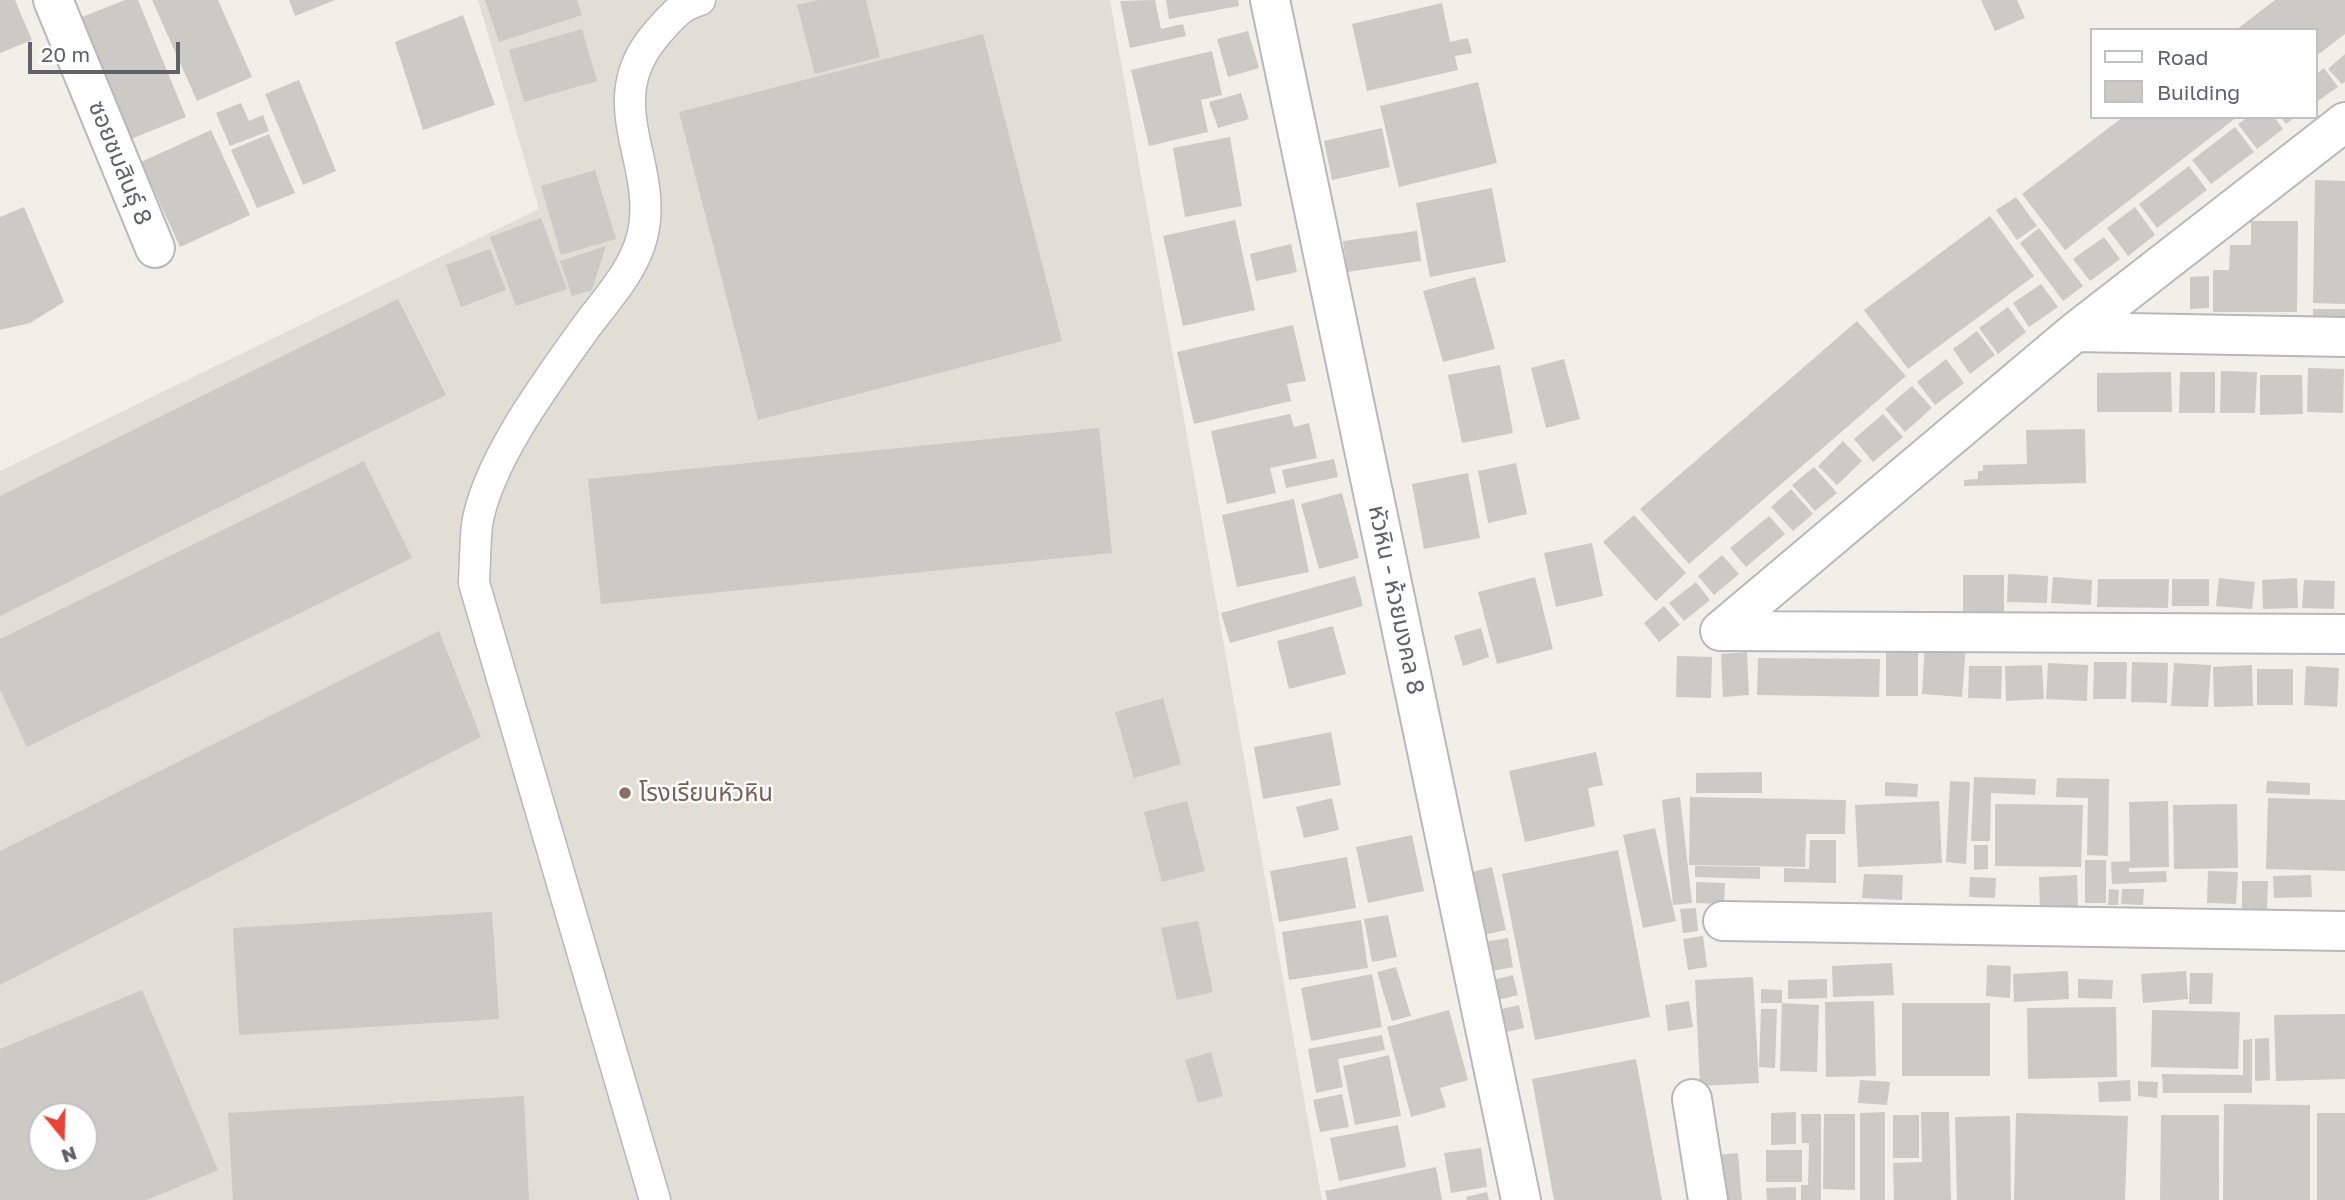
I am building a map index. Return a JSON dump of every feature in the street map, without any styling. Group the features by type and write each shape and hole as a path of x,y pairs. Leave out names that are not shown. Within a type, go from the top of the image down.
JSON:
{"street":[{"name":"ซอยชมสินธุ์ 8","path":"53,0 155,248"},
{"name":"หัวหิน - ห้วยมงคล 8","path":"1270,0 1521,1200"},
{"path":"2345,122 2075,332 1720,631 2345,634"},
{"path":"2075,332 2345,337"},
{"path":"1723,921 2345,931"},
{"path":"1692,1099 1707,1200"}],"lane":[{"path":"655,1200 474,583 477,523 495,467 566,354 626,271 642,240 648,206 631,130 628,93 646,45 682,5 700,0"}],"shaded area":[{"name":"โรงเรียนหัวหิน","path":"478,0 1110,0 1322,1200 0,1200 0,471 539,209"}],"building":[{"path":"0,0 15,0 32,40 0,53"},
{"path":"125,0 138,0 186,117 126,141 77,19"},
{"path":"152,0 218,0 252,77 197,101"},
{"path":"289,0 335,0 295,16"},
{"path":"485,0 577,0 582,15 499,42"},
{"path":"819,0 866,0 880,57 815,74 797,5"},
{"path":"1155,0 1161,29 1183,24 1186,36 1130,48 1120,1"},
{"path":"1166,0 1238,0 1239,6 1169,19"},
{"path":"1981,0 2017,0 2025,18 1995,31"},
{"path":"2275,0 2345,0 2345,34 2317,55 2317,28 2239,28"},
{"path":"1442,3 1450,42 1468,38 1472,53 1455,56 1458,70 1367,91 1352,24"},
{"path":"463,15 495,105 423,130 395,42"},
{"path":"582,29 597,81 524,102 509,50"},
{"path":"1248,31 1259,68 1228,77 1217,39"},
{"path":"983,34 1062,341 758,420 679,112"},
{"path":"1212,51 1222,95 1201,100 1208,132 1149,146 1131,70"},
{"path":"2345,54 2345,82 2342,84 2328,69"},
{"path":"2324,68 2338,87 2318,101 2317,100 2317,73"},
{"path":"299,80 336,171 303,185 265,94"},
{"path":"1478,82 1497,163 1399,187 1380,106"},
{"path":"1241,93 1249,119 1218,128 1209,102"},
{"path":"241,103 249,121 263,115 269,131 230,146 216,113"},
{"path":"2120,119 2234,119 2065,250 2022,194"},
{"path":"2245,119 2276,119 2283,129 2257,149 2238,124"},
{"path":"2235,127 2254,152 2211,184 2192,160"},
{"path":"1382,128 1390,167 1332,180 1324,141"},
{"path":"211,130 250,215 180,247 141,162"},
{"path":"269,134 295,193 257,208 231,150"},
{"path":"1230,137 1242,206 1185,217 1173,148"},
{"path":"2189,166 2207,190 2157,228 2139,204"},
{"path":"595,170 616,239 561,255 541,186"},
{"path":"2315,180 2345,181 2345,304 2313,303"},
{"path":"1492,188 1506,262 1430,277 1416,203"},
{"path":"2016,197 2037,226 2017,240 1996,210"},
{"path":"24,207 64,302 30,323 0,330 0,217"},
{"path":"2135,207 2155,235 2128,256 2107,228"},
{"path":"1990,216 2034,276 1908,369 1864,310"},
{"path":"541,218 567,289 516,306 490,237"},
{"path":"1235,220 1255,310 1183,326 1163,236"},
{"path":"2251,221 2298,221 2297,312 2213,312 2213,270 2229,270 2230,245 2251,245"},
{"path":"2039,228 2083,286 2063,301 2020,243"},
{"path":"1417,231 1421,261 1347,272 1343,241"},
{"path":"2104,237 2120,259 2090,281 2073,259"},
{"path":"1291,244 1297,272 1256,281 1250,254"},
{"path":"606,246 592,290 572,296 560,261"},
{"path":"490,249 506,290 461,307 446,265"},
{"path":"2209,276 2209,308 2190,309 2190,277"},
{"path":"1475,277 1495,349 1443,362 1423,291"},
{"path":"2041,284 2058,307 2029,327 2013,303"},
{"path":"398,299 446,395 0,616 0,496"},
{"path":"2008,307 2026,332 1998,354 1979,328"},
{"path":"2313,309 2345,309 2345,317 2313,317"},
{"path":"1857,321 1906,376 1689,564 1640,509"},
{"path":"1293,325 1306,381 1287,384 1291,401 1194,424 1177,352"},
{"path":"1977,331 1995,355 1970,374 1953,349"},
{"path":"1564,359 1580,419 1546,428 1531,368"},
{"path":"1946,359 1964,383 1935,405 1917,382"},
{"path":"1500,365 1513,433 1462,443 1448,375"},
{"path":"2308,368 2344,369 2343,413 2307,412"},
{"path":"2221,371 2257,372 2255,413 2220,413"},
{"path":"2171,372 2172,412 2097,412 2097,373"},
{"path":"2180,372 2215,372 2215,413 2179,413"},
{"path":"2260,375 2302,375 2303,414 2260,415"},
{"path":"1912,386 1932,408 1905,432 1885,409"},
{"path":"1290,414 1294,427 1309,423 1317,458 1270,468 1276,493 1227,504 1211,431"},
{"path":"1883,414 1903,437 1873,462 1854,439"},
{"path":"1099,428 1112,553 601,604 588,479"},
{"path":"2085,429 2086,483 1964,486 1964,480 1978,479 1978,471 1983,471 1983,465 2027,464 2026,430"},
{"path":"1843,441 1862,461 1837,485 1818,466"},
{"path":"1334,459 1338,477 1286,488 1282,470"},
{"path":"364,461 412,558 27,747 0,690 0,639"},
{"path":"1516,463 1527,514 1488,523 1478,471"},
{"path":"1814,467 1837,493 1815,511 1792,485"},
{"path":"1468,473 1480,538 1424,549 1412,484"},
{"path":"1791,489 1813,514 1793,531 1771,507"},
{"path":"1342,493 1359,558 1319,569 1301,504"},
{"path":"1294,499 1309,572 1237,587 1222,515"},
{"path":"1634,515 1686,573 1656,601 1603,542"},
{"path":"1769,516 1785,534 1746,567 1730,548"},
{"path":"1592,543 1603,596 1556,607 1544,553"},
{"path":"1722,555 1739,574 1714,595 1698,576"},
{"path":"2008,574 2048,576 2047,603 2007,602"},
{"path":"1963,575 2004,575 2004,612 1963,612"},
{"path":"1355,576 1363,606 1230,643 1221,613"},
{"path":"1535,577 1553,649 1497,664 1478,592"},
{"path":"2053,577 2092,580 2091,605 2051,603"},
{"path":"2219,578 2255,582 2252,609 2216,606"},
{"path":"2297,578 2298,608 2263,609 2262,580"},
{"path":"2098,579 2169,579 2168,608 2097,607"},
{"path":"2172,579 2209,579 2209,606 2172,606"},
{"path":"2304,580 2335,581 2334,609 2302,608"},
{"path":"1696,582 1710,600 1684,621 1669,603"},
{"path":"1664,606 1680,625 1659,642 1644,623"},
{"path":"1333,626 1346,674 1289,689 1277,641"},
{"path":"1481,628 1489,657 1463,666 1454,636"},
{"path":"439,631 481,737 0,985 0,851"},
{"path":"1925,642 1966,645 1962,697 1922,694"},
{"path":"1886,648 1918,648 1918,696 1886,696"},
{"path":"1747,652 1749,695 1723,697 1721,654"},
{"path":"1677,656 1712,657 1711,698 1676,697"},
{"path":"1758,658 1880,659 1879,697 1757,695"},
{"path":"2094,662 2127,662 2126,699 2093,699"},
{"path":"2132,662 2168,663 2167,703 2131,702"},
{"path":"2048,663 2088,665 2087,701 2046,699"},
{"path":"2174,663 2211,665 2208,707 2171,706"},
{"path":"2042,665 2044,699 2006,701 2005,666"},
{"path":"2252,665 2253,706 2214,707 2213,667"},
{"path":"1969,666 2002,666 2001,699 1968,698"},
{"path":"2306,666 2339,668 2337,707 2304,705"},
{"path":"2257,669 2293,669 2293,705 2257,705"},
{"path":"1163,698 1181,764 1134,778 1115,712"},
{"path":"1331,732 1341,785 1263,799 1254,747"},
{"path":"1596,752 1603,785 1588,788 1595,826 1525,842 1509,771"},
{"path":"1762,772 1762,793 1696,793 1696,773"},
{"path":"1974,777 2036,779 2035,795 1991,793 1990,841 1971,841"},
{"path":"2057,778 2109,779 2108,856 2087,855 2088,798 2056,797"},
{"path":"1950,781 1970,782 1966,864 1946,862"},
{"path":"2267,781 2310,783 2310,795 2266,793"},
{"path":"1885,782 1918,784 1917,797 1885,796"},
{"path":"1680,797 1692,903 1673,905 1662,800"},
{"path":"1690,797 1846,800 1845,834 1806,834 1805,867 1689,865"},
{"path":"1332,798 1339,830 1304,838 1296,807"},
{"path":"2268,798 2345,800 2345,871 2266,869"},
{"path":"1187,801 1205,871 1162,882 1144,812"},
{"path":"1939,801 1942,863 1858,867 1855,805"},
{"path":"2168,801 2169,867 2129,868 2129,872 2166,871 2167,882 2112,884 2111,862 2130,861 2129,802"},
{"path":"1995,804 2083,805 2081,867 1995,866"},
{"path":"2237,804 2238,868 2174,869 2173,805"},
{"path":"1655,828 1676,921 1643,928 1623,835"},
{"path":"1412,835 1424,891 1368,903 1356,847"},
{"path":"1810,840 1836,840 1836,883 1784,882 1784,868 1809,869"},
{"path":"1974,845 1988,845 1988,869 1974,870"},
{"path":"1618,850 1650,1017 1535,1040 1502,874"},
{"path":"1347,857 1356,908 1279,922 1270,871"},
{"path":"2085,860 2106,860 2106,903 2085,903"},
{"path":"1695,866 1760,867 1760,879 1695,877"},
{"path":"1492,867 1506,930 1479,936 1465,874"},
{"path":"2208,871 2238,872 2236,904 2207,903"},
{"path":"1864,874 1903,875 1902,900 1862,898"},
{"path":"2077,875 2078,908 2040,910 2039,877"},
{"path":"2311,875 2312,897 2274,898 2273,876"},
{"path":"1970,877 1996,878 1995,898 1969,897"},
{"path":"2242,881 2268,881 2267,909 2242,909"},
{"path":"1696,882 1725,883 1724,904 1696,903"},
{"path":"2109,889 2119,890 2118,905 2108,905"},
{"path":"2122,889 2144,889 2143,905 2121,904"},
{"path":"1696,908 1698,931 1683,933 1680,909"},
{"path":"492,912 499,1019 239,1035 233,928"},
{"path":"1388,915 1397,957 1372,962 1364,919"},
{"path":"1361,920 1368,968 1289,980 1282,932"},
{"path":"1198,921 1213,992 1177,1000 1161,928"},
{"path":"1703,936 1707,967 1688,970 1683,939"},
{"path":"1508,938 1513,967 1483,973 1478,943"},
{"path":"1892,963 1894,995 1833,997 1832,966"},
{"path":"1987,965 2011,966 2010,998 1986,996"},
{"path":"1396,967 1411,1016 1392,1021 1377,972"},
{"path":"2068,971 2069,999 2014,1002 2013,974"},
{"path":"2186,971 2188,999 2143,1003 2141,974"},
{"path":"2190,973 2213,973 2212,1004 2189,1004"},
{"path":"1372,974 1382,1027 1311,1041 1301,988"},
{"path":"1513,975 1518,995 1498,1000 1493,980"},
{"path":"1753,977 1759,1083 1700,1086 1695,980"},
{"path":"1827,979 1827,998 1788,999 1788,980"},
{"path":"2078,979 2113,980 2112,999 2078,998"},
{"path":"1761,989 1782,990 1782,1003 1761,1003"},
{"path":"142,990 218,1170 147,1200 0,1200 0,1049"},
{"path":"1689,1001 1693,1027 1668,1031 1665,1005"},
{"path":"1874,1001 1876,1076 1826,1077 1825,1002"},
{"path":"1782,1003 1819,1005 1817,1072 1780,1071"},
{"path":"1902,1003 1990,1003 1990,1076 1902,1076"},
{"path":"1519,1005 1524,1028 1503,1033 1498,1010"},
{"path":"2116,1007 2117,1077 2028,1079 2027,1008"},
{"path":"1761,1009 1777,1009 1775,1068 1759,1067"},
{"path":"1449,1010 1468,1080 1440,1088 1446,1107 1411,1117 1387,1027"},
{"path":"2152,1010 2240,1012 2238,1069 2151,1067"},
{"path":"2345,1014 2345,1079 2276,1081 2274,1015"},
{"path":"1382,1035 1385,1050 1338,1059 1343,1087 1316,1093 1308,1049"},
{"path":"2269,1038 2270,1080 2255,1081 2255,1039"},
{"path":"2252,1039 2252,1093 2163,1093 2162,1074 2243,1075 2243,1040"},
{"path":"1211,1052 1223,1096 1198,1103 1185,1060"},
{"path":"1389,1055 1401,1116 1355,1125 1343,1066"},
{"path":"1636,1059 1662,1200 1554,1200 1532,1079"},
{"path":"1860,1080 1890,1082 1887,1105 1858,1103"},
{"path":"2130,1080 2131,1101 2099,1102 2098,1082"},
{"path":"2138,1081 2158,1082 2157,1098 2138,1096"},
{"path":"1342,1094 1349,1127 1320,1132 1313,1100"},
{"path":"524,1096 529,1200 233,1200 228,1113"},
{"path":"2224,1104 2310,1105 2310,1200 2223,1200"},
{"path":"1796,1112 1796,1144 1771,1145 1771,1113"},
{"path":"1885,1112 1885,1200 1860,1200 1860,1113"},
{"path":"1921,1112 1949,1112 1951,1200 1894,1200 1893,1163 1922,1162"},
{"path":"2016,1113 2128,1116 2125,1200 2014,1200"},
{"path":"2317,1113 2345,1113 2345,1200 2317,1200"},
{"path":"1801,1114 1821,1114 1821,1200 1801,1200 1801,1185 1808,1185 1809,1143 1802,1143"},
{"path":"1824,1114 1855,1114 1855,1190 1823,1189"},
{"path":"1893,1115 1919,1115 1919,1158 1893,1158"},
{"path":"2161,1115 2219,1115 2219,1200 2160,1200"},
{"path":"2010,1116 2011,1200 1957,1200 1955,1117"},
{"path":"1398,1125 1406,1167 1339,1181 1330,1138"},
{"path":"1481,1148 1487,1187 1451,1193 1444,1153"},
{"path":"1766,1150 1802,1150 1802,1182 1766,1182"},
{"path":"1738,1153 1742,1200 1720,1200 1717,1155"},
{"path":"1436,1167 1442,1200 1327,1200 1325,1191"},
{"path":"1796,1187 1796,1200 1767,1200 1766,1188"},
{"path":"1487,1192 1489,1200 1467,1200 1466,1197"}],"place":[{"name":"โรงเรียนหัวหิน","path":"625,793"}]}
